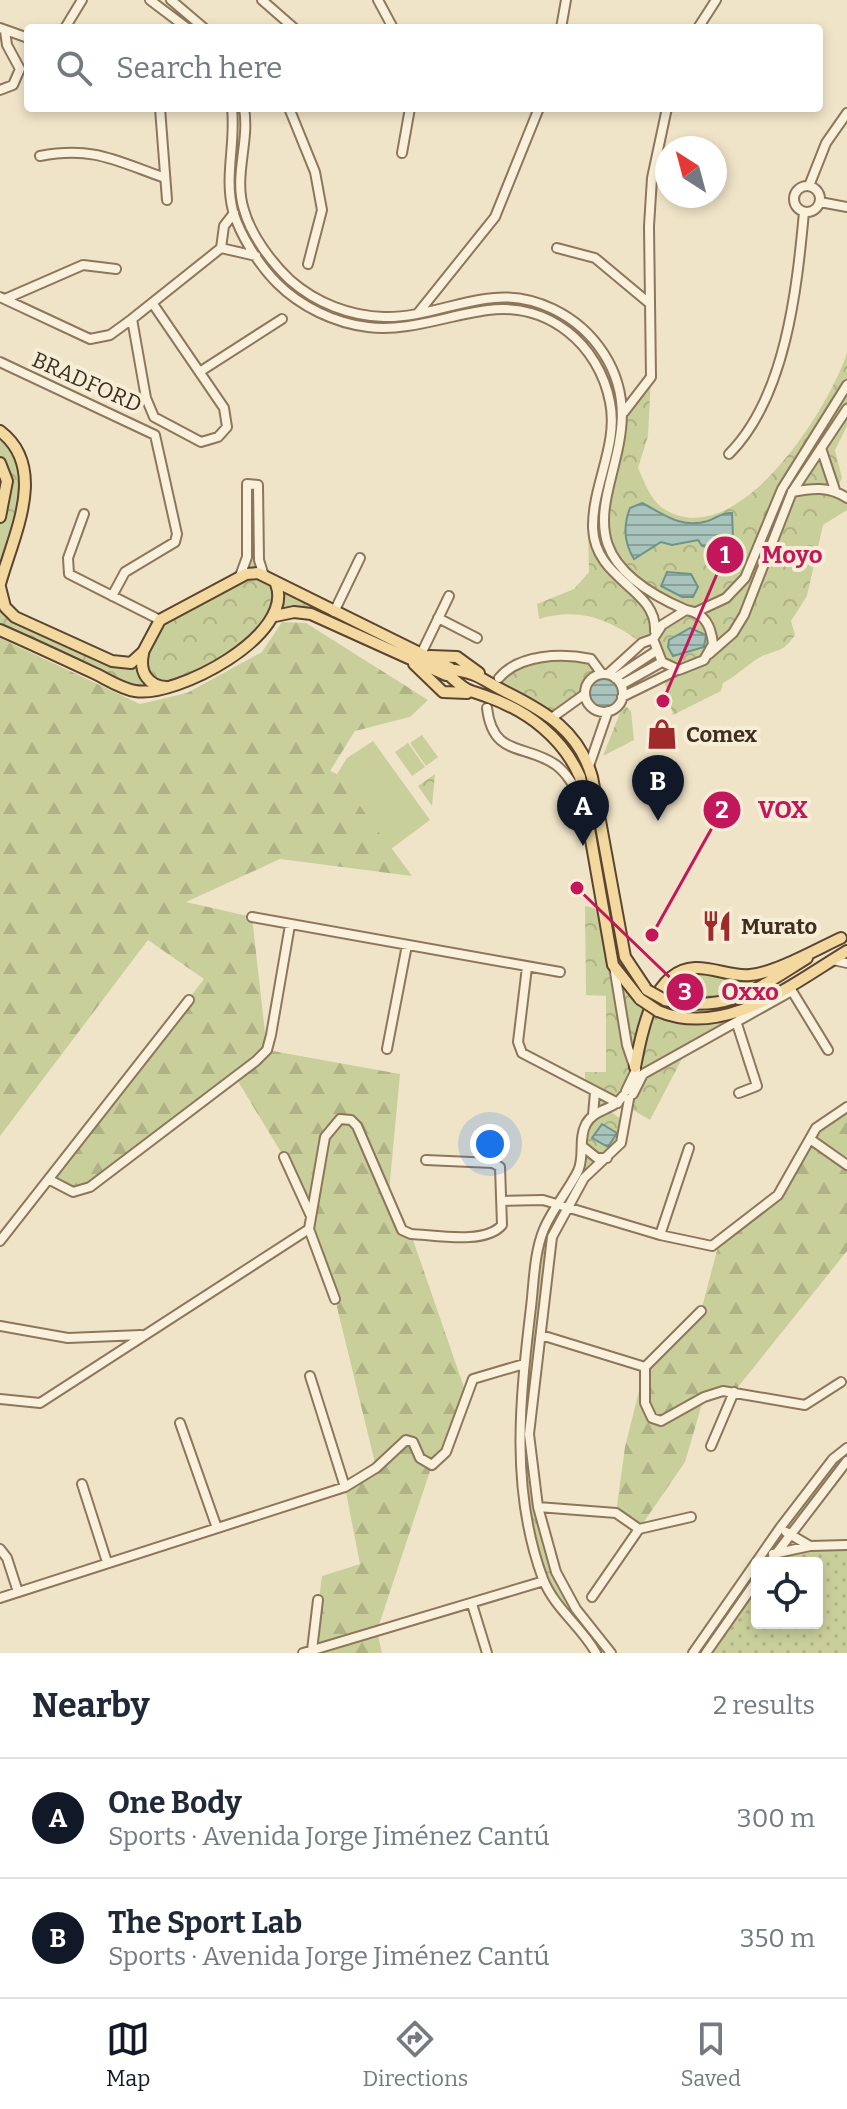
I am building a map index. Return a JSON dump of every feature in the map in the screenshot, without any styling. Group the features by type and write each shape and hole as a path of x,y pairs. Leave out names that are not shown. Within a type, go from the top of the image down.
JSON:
{"main road":[{"path":"0,431 22,459 27,485 0,586 5,607 15,617 98,655 131,663 143,652"},
{"path":"0,463 7,481 0,517"},
{"path":"176,686 152,683 141,665 143,652 160,620 251,572 426,654 452,673 467,693"},
{"path":"0,630 132,691 150,692 176,686 251,644 275,616 280,594 276,584"},
{"path":"275,616 294,612 311,614 413,662 452,673 480,675"},
{"path":"426,654 457,657 480,675 553,717 571,737 589,766 625,957 644,994 711,1006 725,1003 759,988 844,936"},
{"path":"413,662 443,692 467,693 547,729 563,746 580,777 613,965 658,1011 693,1019 716,1019 749,1007 847,951"},
{"path":"486,702 495,681"},
{"path":"638,1070 647,1016 663,987 674,976 693,968 756,974 844,936"}],"street":[{"path":"67,24 82,0"},
{"path":"150,0 180,24"},
{"path":"171,0 199,24"},
{"path":"262,0 289,24"},
{"path":"378,0 391,24"},
{"path":"562,24 566,0"},
{"path":"701,24 716,0"},
{"path":"2,29 24,37"},
{"path":"0,90 13,85 20,69 2,29"},
{"path":"160,112 167,200"},
{"path":"232,112 229,169 234,213 256,256 286,291 300,302 343,322 397,328 489,310 514,310 556,322 576,336 598,364 612,415 595,506 595,546 605,567 651,606 656,617 653,652 660,663"},
{"path":"244,112 240,192 244,212 278,269 316,298 339,309 386,317 486,298 532,302 555,309 591,337 615,374 624,412 606,502 605,543 615,562 635,583 691,611 709,625 713,644 709,654"},
{"path":"291,112 315,172 322,210 308,264"},
{"path":"402,153 409,112"},
{"path":"418,313 495,217 537,112"},
{"path":"612,415 624,412 651,377 652,178 666,112"},
{"path":"809,186 826,143 847,113"},
{"path":"40,156 74,150 165,178"},
{"path":"729,454 747,432 777,363 791,318 804,212 793,200 801,187 809,186 816,189 820,202"},
{"path":"820,202 847,207"},
{"path":"804,212 814,210 820,202"},
{"path":"3,298 90,339 110,335 221,248 224,226 234,213"},
{"path":"221,248 256,256"},
{"path":"557,248 595,258 649,303"},
{"path":"3,298 69,268 91,265 116,269"},
{"path":"132,319 146,398 154,417 201,442 218,437 227,427 228,417 201,371 153,304"},
{"path":"201,371 282,319"},
{"name":"BRADFORD","path":"0,362 155,435 177,534 175,542 125,572 112,596"},
{"path":"628,670 642,643 691,611 726,598 745,578 782,489 847,385"},
{"path":"589,766 608,711 619,704 622,697 665,672 695,666 727,640 744,615 792,492 847,409"},
{"path":"821,448 835,490"},
{"path":"240,576 247,557 247,484 258,485 259,560 264,576"},
{"path":"792,492 812,488 835,490 847,498"},
{"path":"84,514 67,568 73,578 160,620"},
{"path":"334,612 360,558"},
{"path":"426,654 449,596"},
{"path":"438,618 477,638"},
{"path":"553,717 585,694 589,680 612,678 653,652"},
{"path":"495,681 515,665 536,658 591,659 612,678 622,697"},
{"path":"628,670 660,663 679,670"},
{"path":"585,694 591,707 608,711"},
{"path":"486,702 489,723 496,736 515,750 555,764 566,774 585,805"},
{"path":"252,917 560,972"},
{"path":"50,1180 73,1192 90,1187 267,1050 290,925"},
{"path":"387,1049 407,945"},
{"path":"833,960 847,963"},
{"path":"611,1653 562,1585 538,1507 529,1434 552,1237 561,1206 593,1168 621,1143 626,1097 638,1070 627,1045 613,965"},
{"path":"527,967 519,1048 595,1092 626,1097"},
{"path":"638,1070 737,1024 792,991 806,976"},
{"path":"792,991 828,1050"},
{"path":"0,1241 189,1000"},
{"path":"737,1024 757,1086 739,1093"},
{"path":"595,1092 593,1115 582,1133 578,1171 540,1242 524,1364 518,1463 521,1495 544,1581 549,1593 596,1653"},
{"path":"593,1115 626,1097"},
{"path":"502,1201 530,1198 705,1247 719,1243 778,1195 823,1121 847,1107"},
{"path":"607,1109 624,1122"},
{"path":"335,1299 309,1229 325,1137 340,1119 351,1120 357,1126 397,1223 411,1234 492,1234 502,1225 503,1174 493,1163 426,1160"},
{"path":"810,1139 847,1165"},
{"path":"582,1145 597,1158 607,1158"},
{"path":"660,1235 689,1148"},
{"path":"284,1157 311,1215"},
{"path":"0,1399 40,1403 309,1229"},
{"path":"701,1311 645,1367 645,1403 652,1418 668,1418 713,1393 734,1392 805,1405 841,1382"},
{"path":"529,1320 542,1321"},
{"path":"0,1326 68,1338 142,1335"},
{"path":"541,1335 645,1367"},
{"path":"0,1598 345,1487 376,1468 406,1440 413,1442 420,1458 432,1465 446,1452 473,1379 524,1364"},
{"path":"310,1376 345,1487"},
{"path":"523,1384 535,1384"},
{"path":"711,1446 734,1392"},
{"path":"180,1423 217,1528"},
{"path":"693,1653 780,1528 833,1459 847,1448"},
{"path":"773,1557 847,1461"},
{"path":"82,1484 107,1562"},
{"path":"538,1507 616,1513 639,1529"},
{"path":"592,1597 639,1529 691,1517"},
{"path":"780,1528 810,1546"},
{"path":"778,1557 810,1546 847,1545"},
{"path":"0,1549 7,1558 18,1592"},
{"path":"763,1553 769,1557"},
{"path":"318,1600 307,1652 544,1581"},
{"path":"549,1593 560,1592 562,1585"},
{"path":"706,1653 751,1589"},
{"path":"472,1604 487,1653"}],"green space":[{"path":"847,353 847,426 835,450 842,478 836,490 847,498 847,510 823,525 807,596 791,621 795,635 787,645 752,662 723,683 721,691 673,715 663,676 676,670 669,667 653,639 642,643 617,627 581,615 539,619 537,604 574,589 589,572 588,526 595,506 593,528 605,567 651,606 655,630 685,611 660,599 615,562 604,521 624,412 651,377 648,436 638,468 659,505 692,518 721,512 750,494 776,469 801,439 821,407"},
{"path":"0,431 27,485 0,584"},
{"path":"247,484 258,485 264,576 430,656 443,674 311,614 279,614 264,632 176,686 132,691 0,630 0,587 15,617 131,663 157,622 244,569"},
{"path":"282,622 306,623 428,700 410,717 355,731 330,771 337,774 412,876 280,859 186,902 252,917 267,1050 400,1074 388,1203 397,1223 411,1234 467,1396 446,1452 432,1465 377,1631 382,1653 312,1653 322,1576 360,1564 345,1487 376,1467 335,1299 309,1229 311,1215 284,1157 236,1078 80,1192 50,1180 204,979 148,940 0,1136 0,638 140,704 187,693 262,652"},
{"path":"581,657 598,665 602,674 589,680 584,691 553,717 506,693 499,678 526,660"},
{"path":"620,701 631,711 634,740 603,756 621,710"},
{"path":"422,735 438,757 426,766 410,743"},
{"path":"373,741 430,820 391,849 337,774 347,758"},
{"path":"408,743 425,767 412,776 395,752"},
{"path":"435,774 432,806 418,786"},
{"path":"585,906 604,910 613,965 658,1011 716,1019 806,976 685,1053 650,1120 626,1106 635,1096 643,1074 637,1071 608,1109 624,1122 615,1152 593,1168 550,1248 530,1463 562,1585 611,1653 596,1653 544,1581 518,1463 540,1242 578,1171 582,1133 593,1115 595,1092 585,1087 585,1072 606,1072 606,996 586,995"},
{"path":"841,938 725,1003 665,1000 663,987 684,970 748,976"},
{"path":"847,1107 847,1251 734,1392 704,1397 685,1462 639,1529 616,1513 625,1447 645,1367 701,1311 719,1243 778,1195 816,1128"},
{"path":"847,1449 847,1461 790,1533 810,1546 761,1557 824,1470"},
{"path":"847,1545 847,1653 710,1653 751,1589 751,1629 823,1629 823,1557 774,1557"},
{"path":"751,1572 751,1589 706,1653 693,1653"}],"water":[{"path":"642,503 673,519 689,523 732,513 733,537 717,550 702,546 698,540 672,545 661,542 634,559 626,541 626,521 630,508"},
{"path":"667,572 691,574 698,587 693,597 682,597 661,586"},
{"path":"690,628 706,635 704,647 673,656 668,647 669,640"},
{"path":"603,674 616,680 622,693 616,706 603,712 590,706 584,693 590,680"},
{"path":"602,1124 617,1133 608,1147 592,1138"}],"tunnel":[{"path":"487,708 499,678"}],"place":[{"name":"Moyo","path":"663,701"},
{"name":"Comex","path":"662,734"},
{"name":"The Sport Lab","path":"658,821"},
{"name":"One Body","path":"583,846"},
{"name":"Oxxo","path":"577,888"},
{"name":"Murato","path":"717,926"},
{"name":"VOX","path":"652,935"}]}
